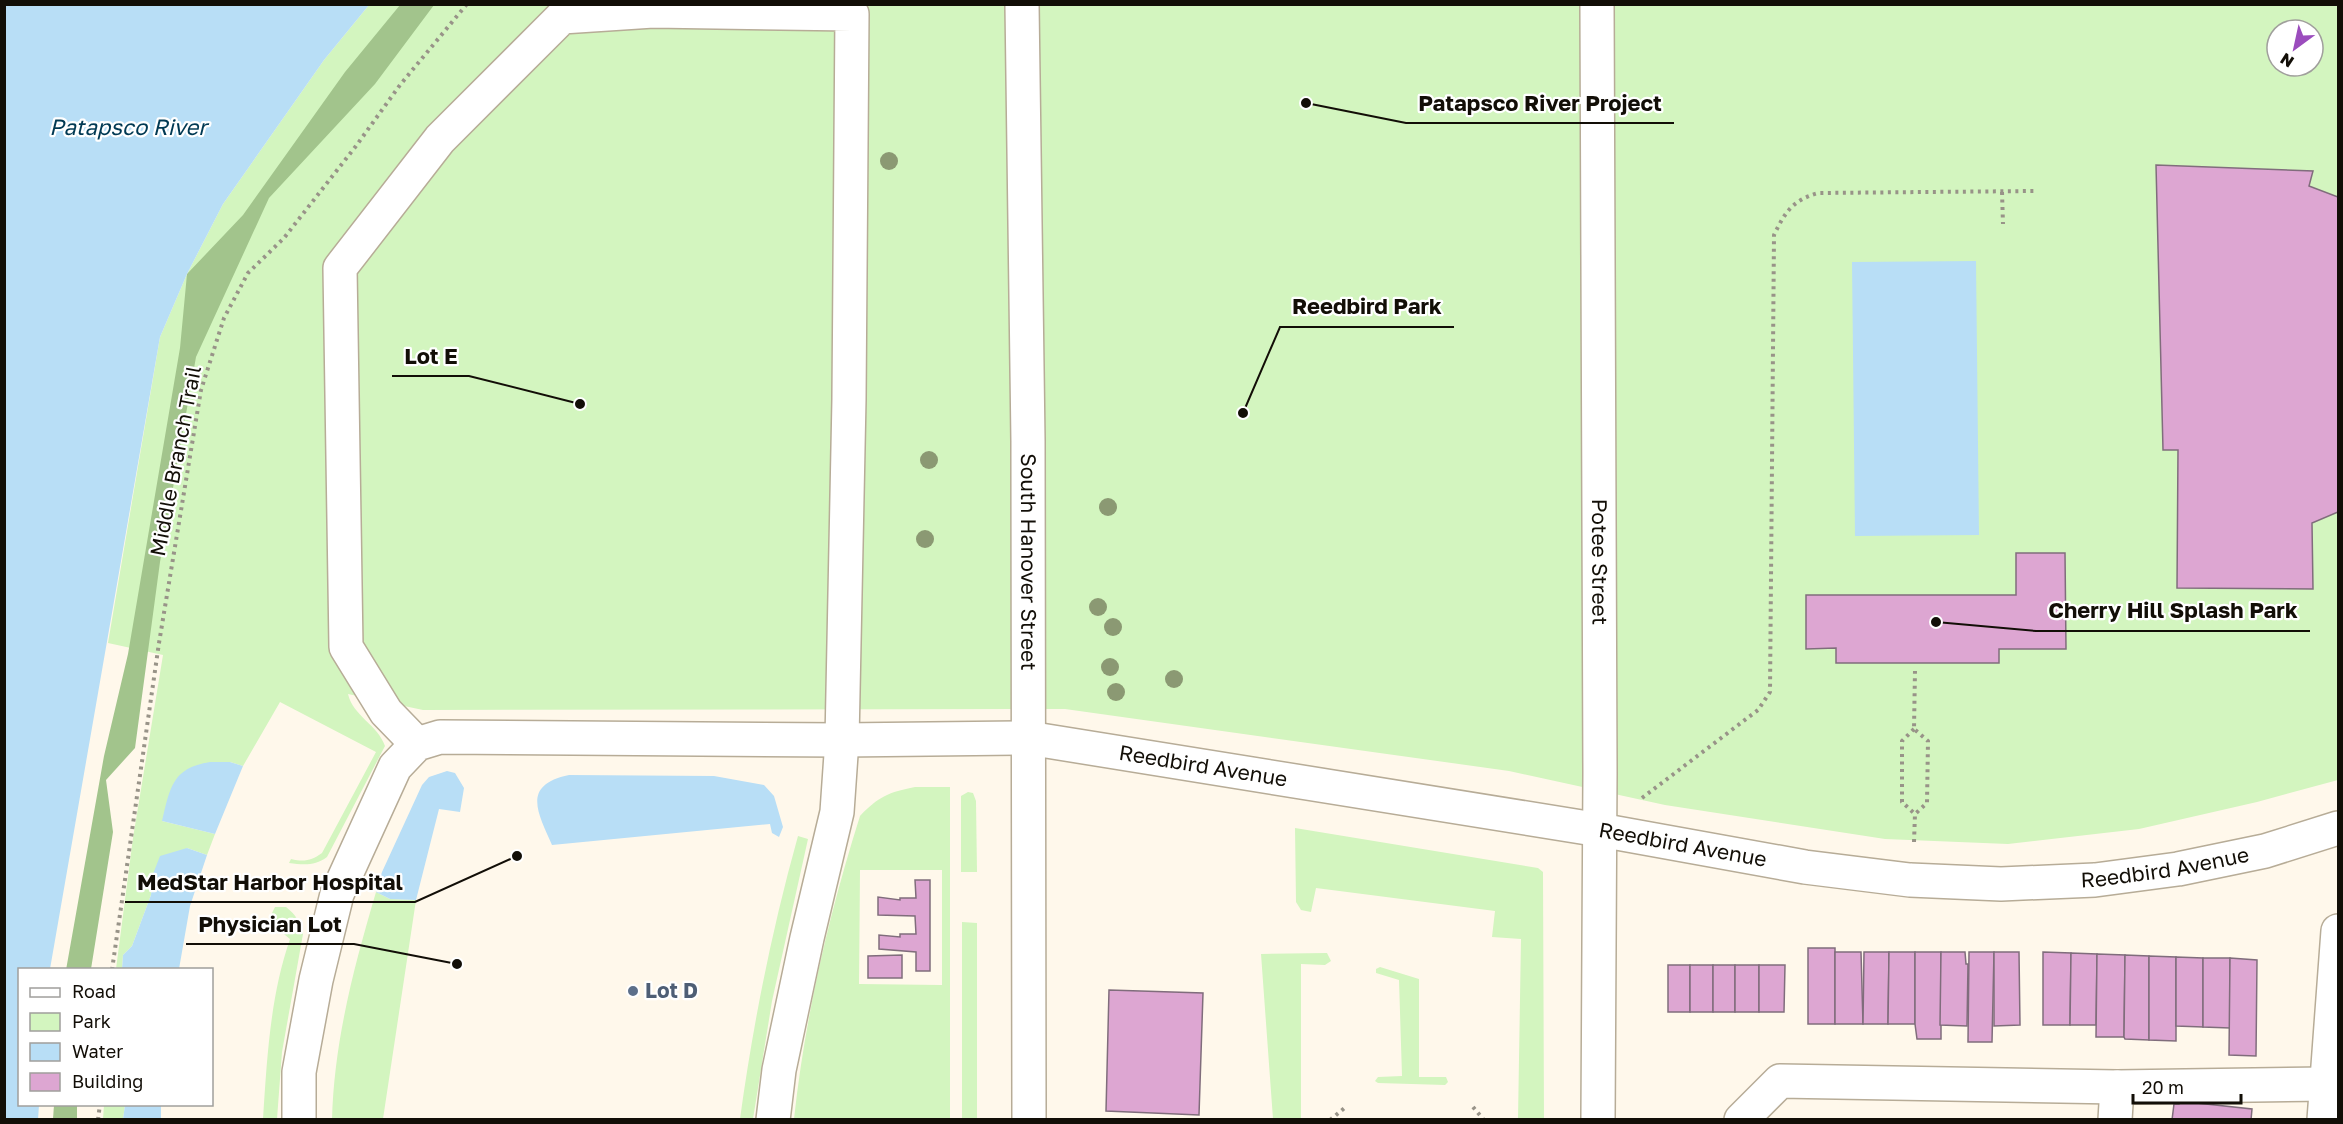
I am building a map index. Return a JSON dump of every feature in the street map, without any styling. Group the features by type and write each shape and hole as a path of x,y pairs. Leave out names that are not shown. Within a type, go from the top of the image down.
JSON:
{"main road":[{"name":"South Hanover Street","path":"1022,4 1028,441 1029,1119"},
{"name":"Potee Street","path":"1597,4 1600,830 1598,1119"},
{"path":"299,1119 299,1072 316,980 337,894 395,767 417,744 386,712 346,647 340,268 440,139 562,17 653,11 852,14 849,399 842,740 837,812 807,938 782,1059 773,1119"},
{"name":"Reedbird Avenue","path":"417,744 440,738 842,740 1028,738 1600,830 1805,867 1910,880 2001,884 2095,880 2178,869 2265,851 2338,828"},
{"path":"2324,1119 2338,931"},
{"path":"1741,1119 1780,1081 2117,1087 2326,1084"},
{"path":"2115,1119 2117,1087"}],"path":[{"name":"Middle Branch Trail","path":"112,968 159,643 201,390 224,318 248,273 284,238 400,85 467,4"},
{"path":"1642,798 1758,710 1770,692 1774,235 1782,220 1790,208 1804,197 1818,193 2035,191"},
{"path":"2002,192 2003,224"},
{"path":"1915,670 1914,729 1902,741 1902,802 1915,814"},
{"path":"1914,729 1928,741 1927,803 1915,814 1914,842"},
{"path":"1330,1119 1347,1106"},
{"path":"1473,1107 1484,1119"}],"green space":[{"path":"369,5 2338,5 2338,780 2257,802 2139,829 2008,844 1885,839 1665,805 1509,771 1065,709 423,710 348,694 355,708 377,732 385,746 327,857 309,864 289,863 291,859 307,860 322,853 376,752 280,702 243,766 230,762 162,821 215,834 207,855 187,848 153,874 151,895 132,946 123,955 122,968 116,968 133,838 163,655 108,643 160,337 187,274 223,204 324,60"},
{"path":"400,5 434,5 375,84 269,198 196,357 160,562 135,748 106,780 113,832 91,968 66,968 104,756 128,654 180,348 187,274 243,215 345,72"},
{"path":"950,787 950,1119 794,1119 805,1042 828,928 860,816 878,800 906,789","holes":["860,870 942,870 942,985 859,984"]},
{"path":"968,792 973,793 976,801 977,872 961,872 961,796"},
{"path":"1295,828 1538,868 1543,872 1544,1119 1518,1119 1521,939 1492,937 1495,911 1316,888 1311,912 1301,910 1296,902"},
{"path":"798,836 808,839 772,1001 753,1119 740,1119 764,977"},
{"path":"376,892 390,899 416,900 383,1119 332,1120 341,1033 353,976"},
{"path":"275,907 286,907 299,922 303,934 282,1052 277,1119 263,1119 274,1006 290,939 274,926 270,917"},
{"path":"962,922 977,923 977,1119 962,1119"},
{"path":"1327,953 1331,961 1325,965 1301,964 1301,1119 1273,1119 1261,954"},
{"path":"1380,967 1419,979 1419,1077 1446,1077 1448,1082 1445,1085 1378,1083 1375,1081 1378,1077 1402,1076 1399,980 1376,973 1376,969"},
{"path":"54,1106 77,1106 77,1119 53,1119"},
{"path":"104,1106 125,1106 123,1119 103,1119"}],"water":[{"name":"Patapsco River","path":"5,4 369,5 324,60 223,204 187,274 160,337 50,968 18,968 18,1106 39,1106 38,1120 4,1119"},
{"path":"1976,261 1979,535 1855,536 1852,262"},
{"path":"210,762 230,762 243,766 215,834 162,821 175,781 188,769"},
{"path":"447,771 455,773 464,788 460,812 439,809 416,900 390,899 376,892 382,872 422,785 429,777"},
{"path":"569,775 714,776 764,785 774,796 783,827 779,837 772,833 770,824 552,845 539,811 537,802 539,793 544,786 554,780"},
{"path":"187,848 207,855 190,906 179,968 122,968 123,955 132,946 151,895 153,874 160,856"},
{"path":"125,1106 161,1106 161,1119 123,1119"}],"building":[{"path":"2156,165 2313,171 2309,186 2338,197 2338,512 2312,523 2313,589 2177,588 2178,450 2163,450"},
{"path":"2016,553 2065,553 2066,649 1999,649 1999,663 1836,663 1836,648 1806,649 1806,595 2016,595"},
{"path":"915,880 930,880 930,971 916,971 916,952 879,949 879,935 900,937 900,934 916,934 915,916 878,915 878,897 900,900 900,898 916,898"},
{"path":"1808,948 1835,948 1835,1024 1808,1024"},
{"path":"1835,952 1861,952 1863,1024 1835,1024"},
{"path":"1864,952 1889,952 1888,1024 1863,1024"},
{"path":"1889,952 1915,952 1915,1024 1888,1024"},
{"path":"1915,952 1941,952 1941,1039 1917,1039"},
{"path":"1941,952 1965,952 1966,964 1968,964 1967,1026 1940,1025"},
{"path":"1969,952 1994,952 1992,1042 1968,1042"},
{"path":"1994,952 2019,952 2020,1025 1994,1026"},
{"path":"2043,952 2071,953 2070,1025 2043,1025"},
{"path":"2071,953 2097,954 2096,1025 2070,1025"},
{"path":"2097,954 2125,955 2124,1037 2096,1037"},
{"path":"902,955 902,978 868,978 868,956"},
{"path":"2125,955 2149,956 2149,1040 2125,1039 2124,1037"},
{"path":"2149,956 2176,957 2176,1041 2149,1040"},
{"path":"2176,957 2203,958 2203,1027 2176,1026"},
{"path":"2203,958 2230,958 2230,1028 2203,1027"},
{"path":"2230,958 2257,960 2256,1056 2229,1055"},
{"path":"1668,965 1690,965 1690,1012 1668,1012"},
{"path":"1690,965 1713,965 1713,1012 1690,1012"},
{"path":"1713,965 1735,965 1735,1012 1713,1012"},
{"path":"1735,965 1759,965 1759,1012 1735,1012"},
{"path":"1759,965 1785,965 1784,1012 1759,1012"},
{"path":"1109,990 1203,993 1199,1115 1106,1111"},
{"path":"2180,1096 2197,1098 2197,1103 2252,1109 2251,1120 2172,1120 2174,1104 2179,1104"}],"place":[{"name":"Patapsco River Project","path":"1306,103"},
{"name":"Lot E","path":"580,404"},
{"name":"Reedbird Park","path":"1243,413"},
{"name":"Cherry Hill Splash Park","path":"1936,622"},
{"name":"MedStar Harbor Hospital","path":"517,856"},
{"name":"Physician Lot","path":"457,964"},
{"name":"Lot D","path":"633,991"}]}
